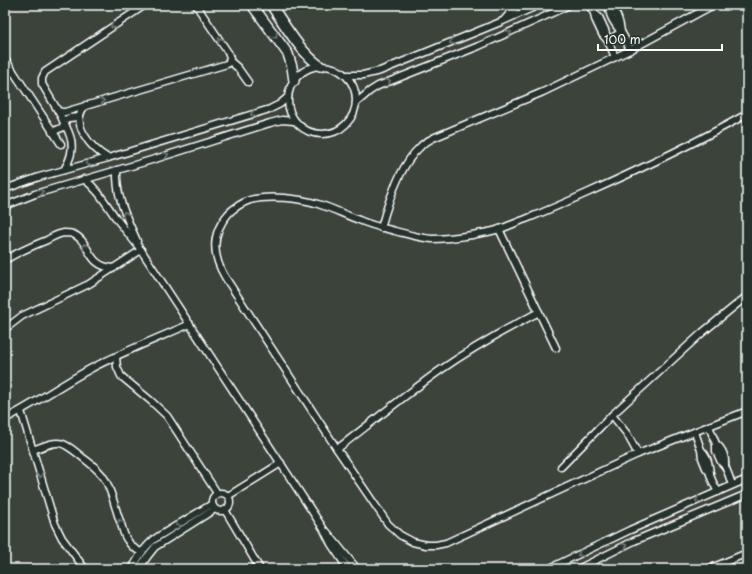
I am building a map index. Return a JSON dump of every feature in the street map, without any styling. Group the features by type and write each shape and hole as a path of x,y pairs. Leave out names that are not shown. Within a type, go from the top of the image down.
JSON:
{"street":[{"path":"64,170 70,159 72,146 70,135 65,123 42,84 42,78 45,72 145,5"},
{"path":"196,5 229,54 230,60 248,82"},
{"path":"252,5 288,54 294,81"},
{"path":"271,5 304,52 320,66"},
{"path":"503,21 520,5"},
{"path":"346,75 363,75 380,71 539,5"},
{"path":"356,103 378,86 479,46 569,5"},
{"path":"589,5 594,13 601,32 608,40 615,57"},
{"path":"609,5 609,11 615,26 621,32 630,50"},
{"path":"381,228 390,198 403,171 415,152 426,142 432,138 543,92 630,50 713,5"},
{"path":"608,40 621,32"},
{"path":"58,111 65,112 227,64 230,60"},
{"path":"7,62 61,144"},
{"path":"320,66 334,68 346,75 353,85 356,97 355,111 347,124 335,132 328,134 313,133 306,130 294,121 289,110 289,91 294,81 302,72 320,66"},
{"path":"5,76 13,72"},
{"path":"5,189 24,181 108,158 270,109 280,104 288,97"},
{"path":"86,105 79,117 80,126 92,146 108,158"},
{"path":"747,114 676,152 636,171 571,200 499,229 448,239 432,239 381,228 318,204 293,199 258,198 239,205 225,218 216,235 215,249 221,271 337,449 388,524 406,539 413,542 426,545 446,543 638,454 747,411"},
{"path":"52,132 65,123 69,118 79,117"},
{"path":"5,206 35,194 155,159 270,122 282,120 294,121"},
{"path":"117,170 119,198 141,250"},
{"path":"84,179 94,188 141,250 324,528 357,569"},
{"path":"499,229 556,348"},
{"path":"5,260 33,245 62,234 70,233 80,238 95,261 106,267 114,268"},
{"path":"5,329 22,316 85,286 106,274 141,250"},
{"path":"561,467 612,415 703,332 747,296"},
{"path":"337,449 440,371 486,341 539,312"},
{"path":"5,419 21,411 88,370 190,324"},
{"path":"116,357 117,367 121,376 167,416 217,493"},
{"path":"21,411 55,524 62,538 85,569"},
{"path":"612,415 627,434 638,454"},
{"path":"709,426 716,444 722,450 725,459 725,466 730,476 732,485"},
{"path":"695,432 702,458 718,492"},
{"path":"33,450 52,443 64,443 97,469 108,485 125,538 132,546 142,552"},
{"path":"228,496 281,463"},
{"path":"548,569 630,530 747,479"},
{"path":"217,493 223,493 230,499 229,505 225,510 220,511 213,507 212,498 217,493"},
{"path":"578,569 634,541 747,494"},
{"path":"132,569 142,552 156,538 213,507"},
{"path":"139,569 150,552 160,543 213,507"},
{"path":"225,510 260,569"},
{"path":"324,528 331,544 348,569"},
{"path":"709,569 747,553"},
{"path":"143,562 148,569"}]}
